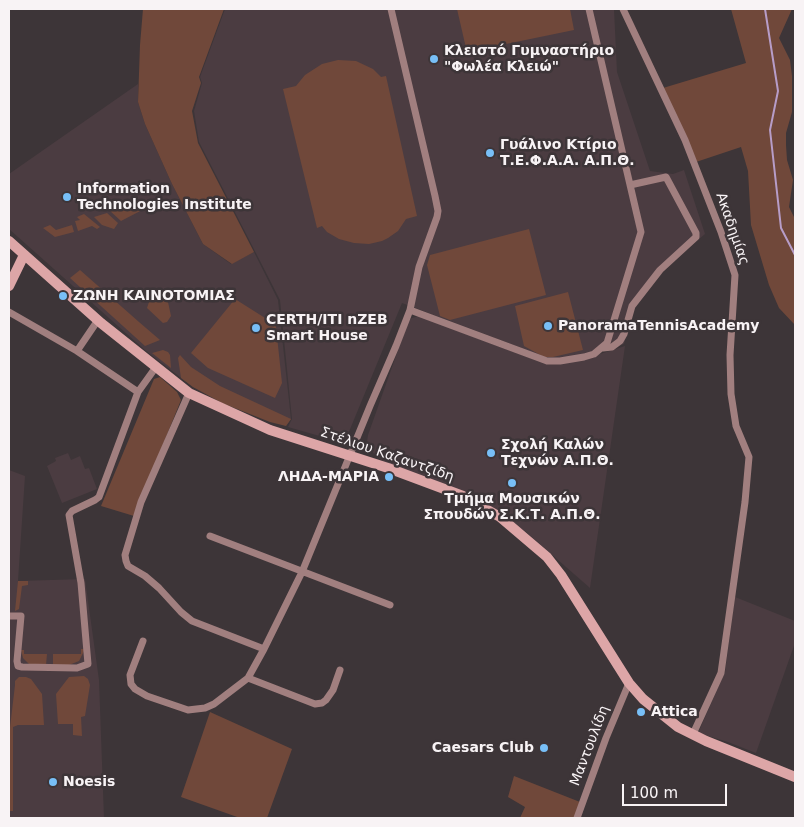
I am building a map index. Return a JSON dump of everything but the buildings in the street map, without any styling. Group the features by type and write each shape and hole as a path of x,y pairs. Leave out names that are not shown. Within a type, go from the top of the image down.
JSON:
{"main road":[{"name":"Στέλιου Καζαντζίδη","path":"9,241 138,354 189,393 270,430 350,455 463,496 500,517 547,557 561,575 629,683 655,710 678,726 724,749 795,777"},
{"path":"9,286 24,255"}],"street":[{"path":"143,641 130,676 131,684 135,689 147,696 170,705 188,710 205,708 248,678 302,572 410,310 419,267 438,211 391,9"},
{"path":"410,310 547,361 584,357 594,354 607,343 641,237 589,9"},
{"name":"Ακαδημίας","path":"623,9 685,140 721,232 735,275 730,355 731,394 736,426 749,458 745,502 721,673 693,734"},
{"path":"603,348 612,347 620,341 624,334 632,306 660,270 696,237 696,233 666,177 630,185"},
{"path":"9,312 77,351 138,392"},
{"path":"77,351 98,320"},
{"path":"9,616 21,616 16,661 18,666 77,668 88,664 81,583 69,515 72,511 99,497 138,392 156,367"},
{"path":"189,393 141,502 124,555 128,566 145,576 159,588 192,621 264,649"},
{"path":"210,536 390,605"},
{"path":"248,678 315,704 326,700 333,690 340,670"},
{"name":"Μαντουλίδη","path":"577,818 606,738 629,683"}],"shaded area":[{"path":"143,9 224,9 199,77 201,83 192,111 198,143 254,252 232,264 203,244 172,184 145,124 138,102"},
{"path":"225,9 614,9 617,72 650,171 673,174 684,170 705,234 660,272 635,306 624,344 612,349 571,357 552,359 541,357 402,303 346,439 337,441 288,427 292,419 280,300 199,142 194,111 202,83 200,77"},
{"path":"457,9 570,9 574,30 472,51 466,48"},
{"path":"731,9 792,9 779,38 790,60 792,76 792,112 786,133 786,145 787,160 793,180 789,207 795,219 795,325 779,308 769,285 751,225 748,171 741,147 696,162 663,88 746,63"},
{"path":"338,60 356,61 373,69 381,77 386,76 417,216 406,219 398,231 388,238 369,244 339,239 327,232 322,226 317,228 283,89 296,86 305,75 322,64"},
{"path":"138,84 138,102 145,124 172,184 203,244 231,264 254,252 278,300 291,419 286,426 240,410 193,387 146,351 9,229 9,174"},
{"path":"143,201 146,202 146,208 121,221 109,210 114,208 113,206 126,203 129,206"},
{"path":"107,213 118,223 114,229 102,225 94,217"},
{"path":"84,214 100,227 97,229 92,226 78,231 75,221 80,220 77,217"},
{"path":"50,225 56,230 72,225 74,232 55,237 43,228"},
{"path":"529,229 546,295 450,320 440,316 427,265 430,255"},
{"path":"80,270 160,340 145,346 70,278"},
{"path":"159,291 168,302 171,316 167,322 163,323 147,308 149,302"},
{"name":"PanoramaTennisAcademy","path":"568,292 583,350 553,357 544,357 524,346 515,306"},
{"path":"235,299 273,323 276,327 282,383 275,398 208,368 191,353"},
{"name":"Σχολή Καλών Τεχνών Α.Π.Θ.","path":"419,316 545,364 581,360 625,346 590,588 526,532 466,494 383,461 370,449 367,442 368,435 409,320"},
{"path":"163,350 170,355 171,368 152,353"},
{"path":"180,355 191,367 220,386 291,419 286,426 270,422 222,403 193,387 181,378 178,358"},
{"path":"160,377 177,392 181,400 134,516 101,506 154,379"},
{"path":"68,453 71,460 80,456 85,469 89,468 97,489 62,503 47,466 56,461 55,458"},
{"path":"9,470 25,476 18,581 85,579 99,680 104,818 9,818"},
{"path":"18,581 28,581 28,585 22,586 19,609 15,611"},
{"path":"735,597 795,621 795,643 756,753 698,733 725,672"},
{"path":"81,649 84,649 84,651 79,661 69,665 53,665 53,654 81,654"},
{"path":"21,650 24,650 24,654 47,654 46,665 29,664 23,658"},
{"path":"84,676 88,679 90,685 85,716 81,717 82,736 73,735 73,724 58,724 56,694 69,677"},
{"path":"19,677 31,679 42,694 44,725 18,725 13,727 13,811 9,811 9,736 15,681"},
{"path":"210,712 292,749 267,818 240,818 181,797"},
{"path":"514,776 580,802 574,818 520,818 525,807 508,797"}],"waterway":[{"path":"765,9 778,91 770,130 781,228 795,255"}],"place":[{"name":"Κλειστό Γυμναστήριο \"Φωλέα Κλειώ\"","path":"434,59"},
{"name":"Γυάλινο Κτίριο Τ.Ε.Φ.Α.Α. Α.Π.Θ.","path":"490,153"},
{"name":"Information Technologies Institute","path":"67,197"},
{"name":"ΖΩΝΗ ΚΑΙΝΟΤΟΜΙΑΣ","path":"63,296"},
{"name":"PanoramaTennisAcademy","path":"548,326"},
{"name":"CERTH/ITI nZEB Smart House","path":"256,328"},
{"name":"Σχολή Καλών Τεχνών Α.Π.Θ.","path":"491,453"},
{"name":"ΛΗΔΑ-ΜΑΡΙΑ","path":"389,477"},
{"name":"Τμήμα Μουσικών Σπουδών Σ.Κ.Τ. Α.Π.Θ.","path":"512,483"},
{"name":"Attica","path":"641,712"},
{"name":"Caesars Club","path":"544,748"},
{"name":"Noesis","path":"53,782"}]}
